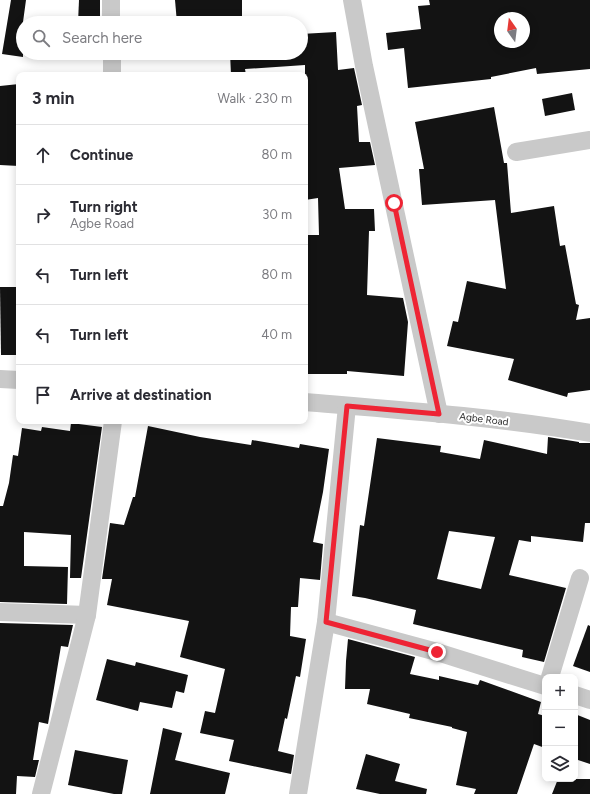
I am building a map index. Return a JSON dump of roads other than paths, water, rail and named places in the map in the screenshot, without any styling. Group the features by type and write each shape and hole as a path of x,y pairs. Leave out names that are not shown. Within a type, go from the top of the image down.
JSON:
{"street":[{"path":"111,0 111,16"},
{"path":"352,0 366,74 439,414"},
{"path":"112,60 112,72"},
{"path":"516,152 590,140"},
{"path":"0,379 16,380"},
{"name":"Agbe Road","path":"308,402 439,414 590,433"},
{"path":"298,794 326,622 347,406"},
{"path":"42,794 87,615 113,424"},
{"path":"551,674 580,578"},
{"path":"0,612 87,615"},
{"path":"326,622 437,652 542,685"},
{"path":"578,696 590,700"}]}
